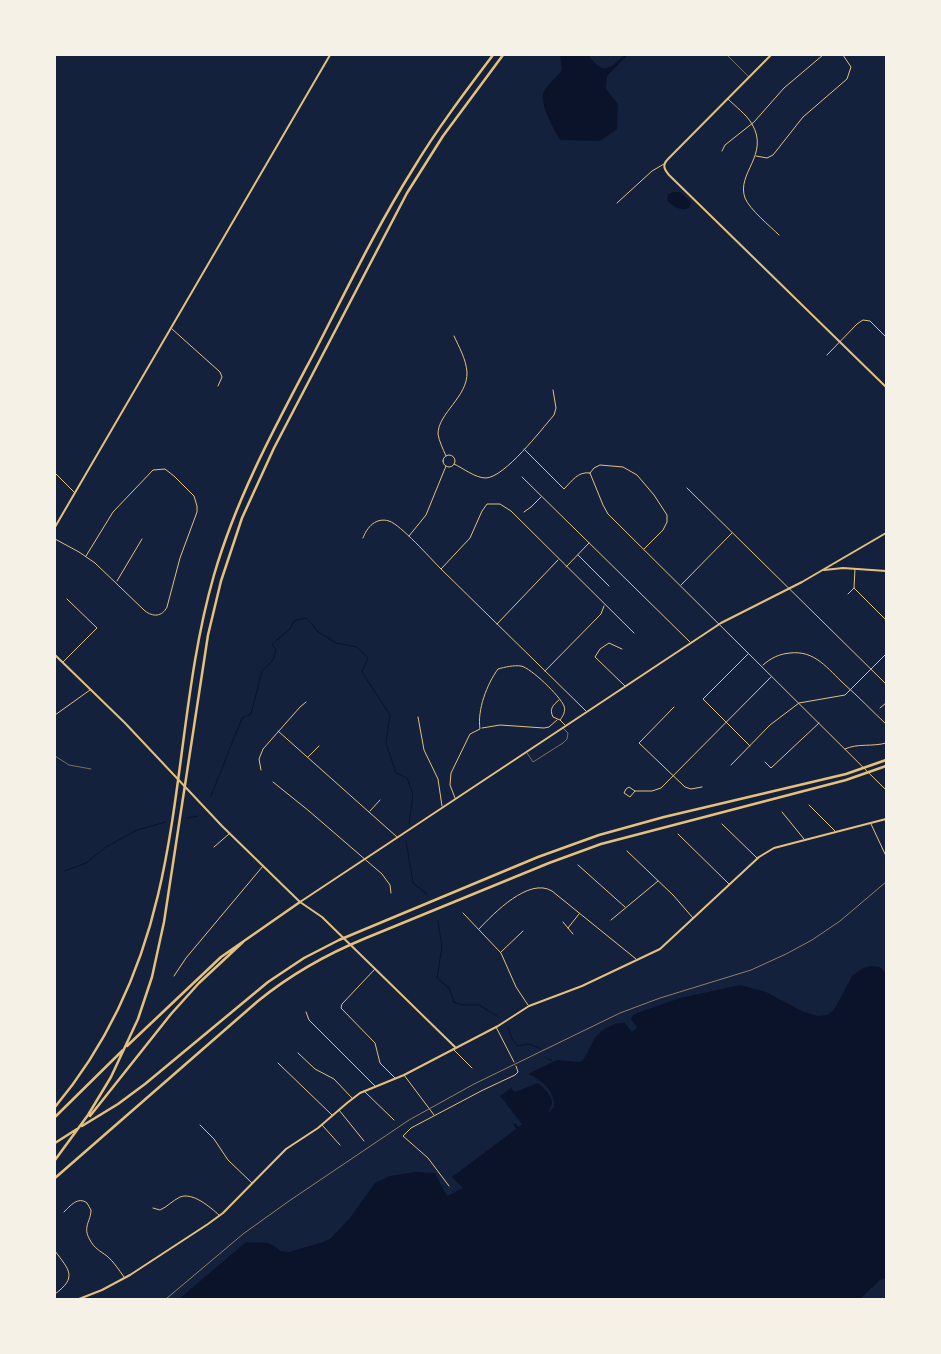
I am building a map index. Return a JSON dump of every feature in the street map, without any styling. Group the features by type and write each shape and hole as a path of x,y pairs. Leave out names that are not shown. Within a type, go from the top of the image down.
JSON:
{"highway":[{"path":"55,1107 85,1067 112,1020 133,975 149,928 164,864 203,618 219,560 242,498 275,427 401,188 430,140 493,55"},
{"path":"55,1160 103,1092 138,1019 155,966 164,922 208,635 221,581 242,518 276,443 408,192 446,132 503,55"},
{"path":"55,1143 74,1133 145,1084 268,982 300,960 346,936 594,836 652,820 846,774 886,760"},
{"path":"55,1178 261,998 302,970 353,943 549,862 596,846 851,778 886,766"},
{"path":"55,1117 212,964 300,902"},
{"path":"74,1133 171,1014 207,975 247,938"}],"main road":[{"path":"55,527 330,55"},
{"path":"772,55 664,164 665,170 886,388"},
{"path":"300,902 720,624 823,570 886,533"},
{"path":"823,570 838,568 886,571"},
{"path":"55,655 263,866 300,902 322,917 454,1048"},
{"path":"79,1299 125,1278 178,1245 219,1216 286,1149 322,1125 364,1091 404,1075 496,1027 529,1006 582,986 662,948 758,858 778,846 871,824 886,818"}],"street":[{"path":"722,151 725,145 751,123 784,88 823,55"},
{"path":"755,156 767,158 772,156 804,117 847,79 851,67 843,55"},
{"path":"728,98 751,123 756,137 755,156 744,181 745,197 750,206 779,236"},
{"path":"617,203 652,171 664,164"},
{"path":"827,355 857,324 865,320 870,321 886,336"},
{"path":"171,328 220,372 222,377 218,386"},
{"path":"446,466 443,461 446,456 438,434 439,427 462,393 466,383 467,372 464,359 454,336"},
{"path":"446,466 454,464 480,477 490,477 509,465 554,415 556,408 553,390"},
{"path":"524,449 564,489 576,476 583,472 590,473"},
{"path":"446,456 453,457 454,464"},
{"path":"590,473 600,465 625,468 637,475 654,496 667,515 667,522 663,530 644,550"},
{"path":"408,537 426,515 446,466"},
{"path":"55,539 86,556 151,615 158,615 166,609 180,555 198,507 193,494 174,476 163,469 156,469 113,512 86,556"},
{"path":"55,473 74,493"},
{"path":"590,473 607,512 886,790"},
{"path":"522,477 590,542 690,643"},
{"path":"687,488 886,684"},
{"path":"524,512 542,496"},
{"path":"441,569 473,533 483,509 490,503 500,504 507,508 634,633"},
{"path":"363,538 368,527 382,520 394,524 587,712"},
{"path":"681,585 733,532"},
{"path":"116,582 142,539"},
{"path":"566,567 590,542"},
{"path":"578,555 609,586"},
{"path":"496,624 558,559"},
{"path":"848,594 854,588 855,569"},
{"path":"854,588 886,620"},
{"path":"62,662 97,628 67,599"},
{"path":"545,671 600,615 604,605"},
{"path":"622,649 609,643 600,649 595,657 625,686"},
{"path":"749,653 703,699 750,746"},
{"path":"762,666 781,654 804,653 817,659 886,724"},
{"path":"731,765 770,725 799,703 842,696 886,654"},
{"path":"455,799 450,785 450,774 473,732 498,726 544,728 558,720 564,709 554,693 526,667 499,668 493,677 480,708 480,729"},
{"path":"635,791 630,797 624,793 629,787 635,791 657,790 772,676"},
{"path":"55,715 91,690"},
{"path":"559,699 551,711 552,715 564,726"},
{"path":"261,770 259,764 261,754 266,745 306,702"},
{"path":"880,708 886,703"},
{"path":"674,708 639,743 688,789 702,787"},
{"path":"418,717 424,750 438,778 440,801 443,807"},
{"path":"765,762 771,768 819,723"},
{"path":"278,731 397,837"},
{"path":"845,749 850,747 877,746 886,743"},
{"path":"308,758 319,746"},
{"path":"273,782 316,816 383,875 390,885 391,893"},
{"path":"369,812 380,800"},
{"path":"809,805 836,832"},
{"path":"782,812 804,839"},
{"path":"722,824 758,858"},
{"path":"871,824 886,856"},
{"path":"214,847 230,833"},
{"path":"678,834 729,885"},
{"path":"627,851 659,880 694,918"},
{"path":"578,865 626,908"},
{"path":"174,976 186,958 263,866"},
{"path":"611,920 659,880"},
{"path":"479,929 519,894 539,887 550,890 636,960"},
{"path":"463,913 501,953 516,987 529,1006"},
{"path":"568,928 580,914"},
{"path":"564,922 573,934"},
{"path":"501,953 523,931"},
{"path":"375,969 342,1004 341,1008 375,1043 380,1063 396,1079"},
{"path":"306,1012 309,1020 376,1086"},
{"path":"496,1027 514,1062"},
{"path":"454,1048 472,1068"},
{"path":"298,1053 315,1069 334,1079 353,1098"},
{"path":"278,1063 332,1116"},
{"path":"449,1186 428,1158 404,1136 411,1128 517,1074 516,1066"},
{"path":"404,1075 435,1116"},
{"path":"364,1091 394,1120"},
{"path":"339,1110 364,1141"},
{"path":"200,1125 210,1135 228,1160 252,1184"},
{"path":"322,1125 340,1145"},
{"path":"153,1208 160,1210 182,1196 187,1196 207,1205 219,1216"},
{"path":"64,1212 79,1200 88,1205 91,1210 87,1227 88,1238 94,1247 112,1261 125,1278"},
{"path":"55,1251 70,1272 66,1286 55,1294"}],"lane":[{"path":"727,55 749,77"},
{"path":"526,752 533,762 563,743 568,733 564,726"},
{"path":"55,756 69,765 91,769"}],"water":[{"path":"560,55 589,55 598,66 606,68 610,67 624,55 628,55 607,76 606,89 618,104 617,129 600,141 560,140 551,123 545,109 543,96 545,89 562,70"},
{"path":"680,192 691,202 689,208 680,209 667,201 668,194"},
{"path":"871,966 880,967 886,973 886,1278 880,1280 860,1299 179,1299 246,1242 268,1243 280,1251 289,1252 331,1238 349,1219 375,1183 390,1176 415,1172 435,1173 447,1196 463,1188 452,1177 516,1129 513,1124 515,1123 518,1127 522,1124 500,1096 511,1088 515,1092 538,1083 552,1100 548,1113 554,1107 550,1091 538,1079 528,1074 557,1060 580,1062 588,1053 598,1034 603,1030 615,1024 625,1023 632,1032 637,1027 631,1019 637,1013 680,998 740,985 766,992 804,1012 818,1016 827,1015 834,1010 852,976 863,968"}],"waterway":[{"path":"211,796 242,718 251,714 262,671 273,660 276,650 272,644 290,629 294,621 306,618 317,631 336,643 357,647 368,658 362,672 390,715 386,743 396,773 407,778 413,795 409,824"},
{"path":"187,818 198,816"},
{"path":"65,871 86,863 106,847 137,830 166,822"},
{"path":"406,841 413,883 427,894"},
{"path":"438,921 442,947 437,978 449,988 454,1002 462,1005 479,1005 497,1016"},
{"path":"508,1027 512,1039 518,1046 530,1044 541,1049"},
{"path":"545,1057 552,1061"}],"railway":[{"path":"166,1299 243,1234 409,1120 474,1084 620,1013 660,998 751,970 786,954 812,940 840,921 886,882"}]}
